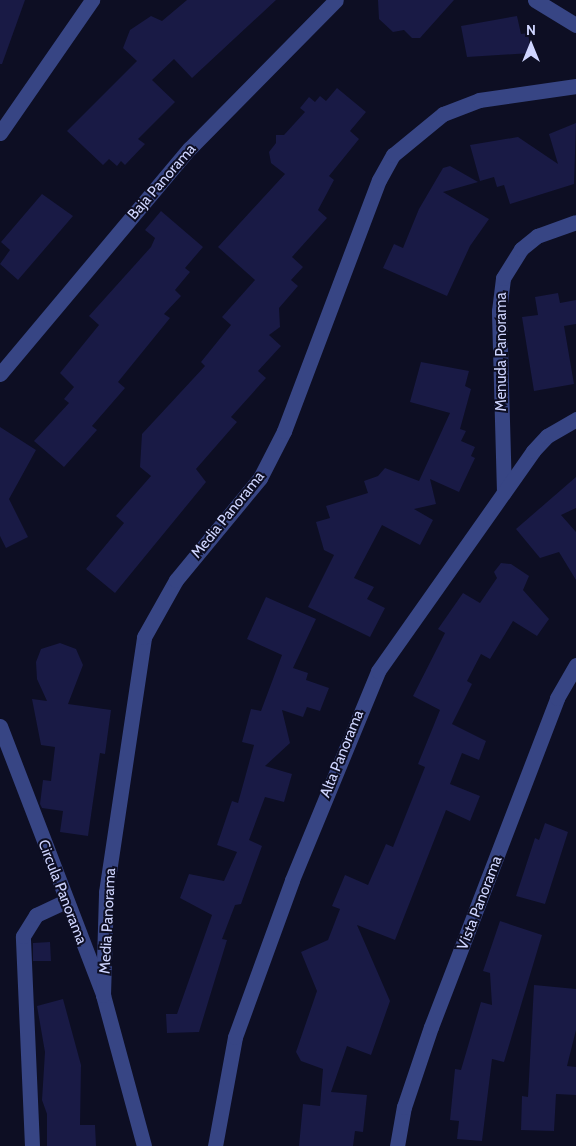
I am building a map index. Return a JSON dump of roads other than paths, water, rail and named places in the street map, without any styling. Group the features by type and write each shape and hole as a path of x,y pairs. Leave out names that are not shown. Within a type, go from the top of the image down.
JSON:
{"street":[{"path":"0,133 92,0"},
{"name":"Baja Panorama","path":"0,374 189,149 336,0"},
{"path":"535,0 576,25"},
{"name":"Media Panorama","path":"103,995 106,892 144,638 176,580 260,478 284,431 379,180 393,155 444,114 479,100 576,86"},
{"name":"Menuda Panorama","path":"504,492 499,311 502,278 521,249 537,236 576,222"},
{"name":"Alta Panorama","path":"215,1146 235,1037 365,698 403,630 504,492 547,436 576,419"},
{"name":"Vista Panorama","path":"397,1146 407,1097 431,1027 557,698 576,664"},
{"name":"Circula Panorama","path":"0,726 64,902 103,995 144,1146"},
{"path":"32,1146 23,936 36,915 64,902"}]}
